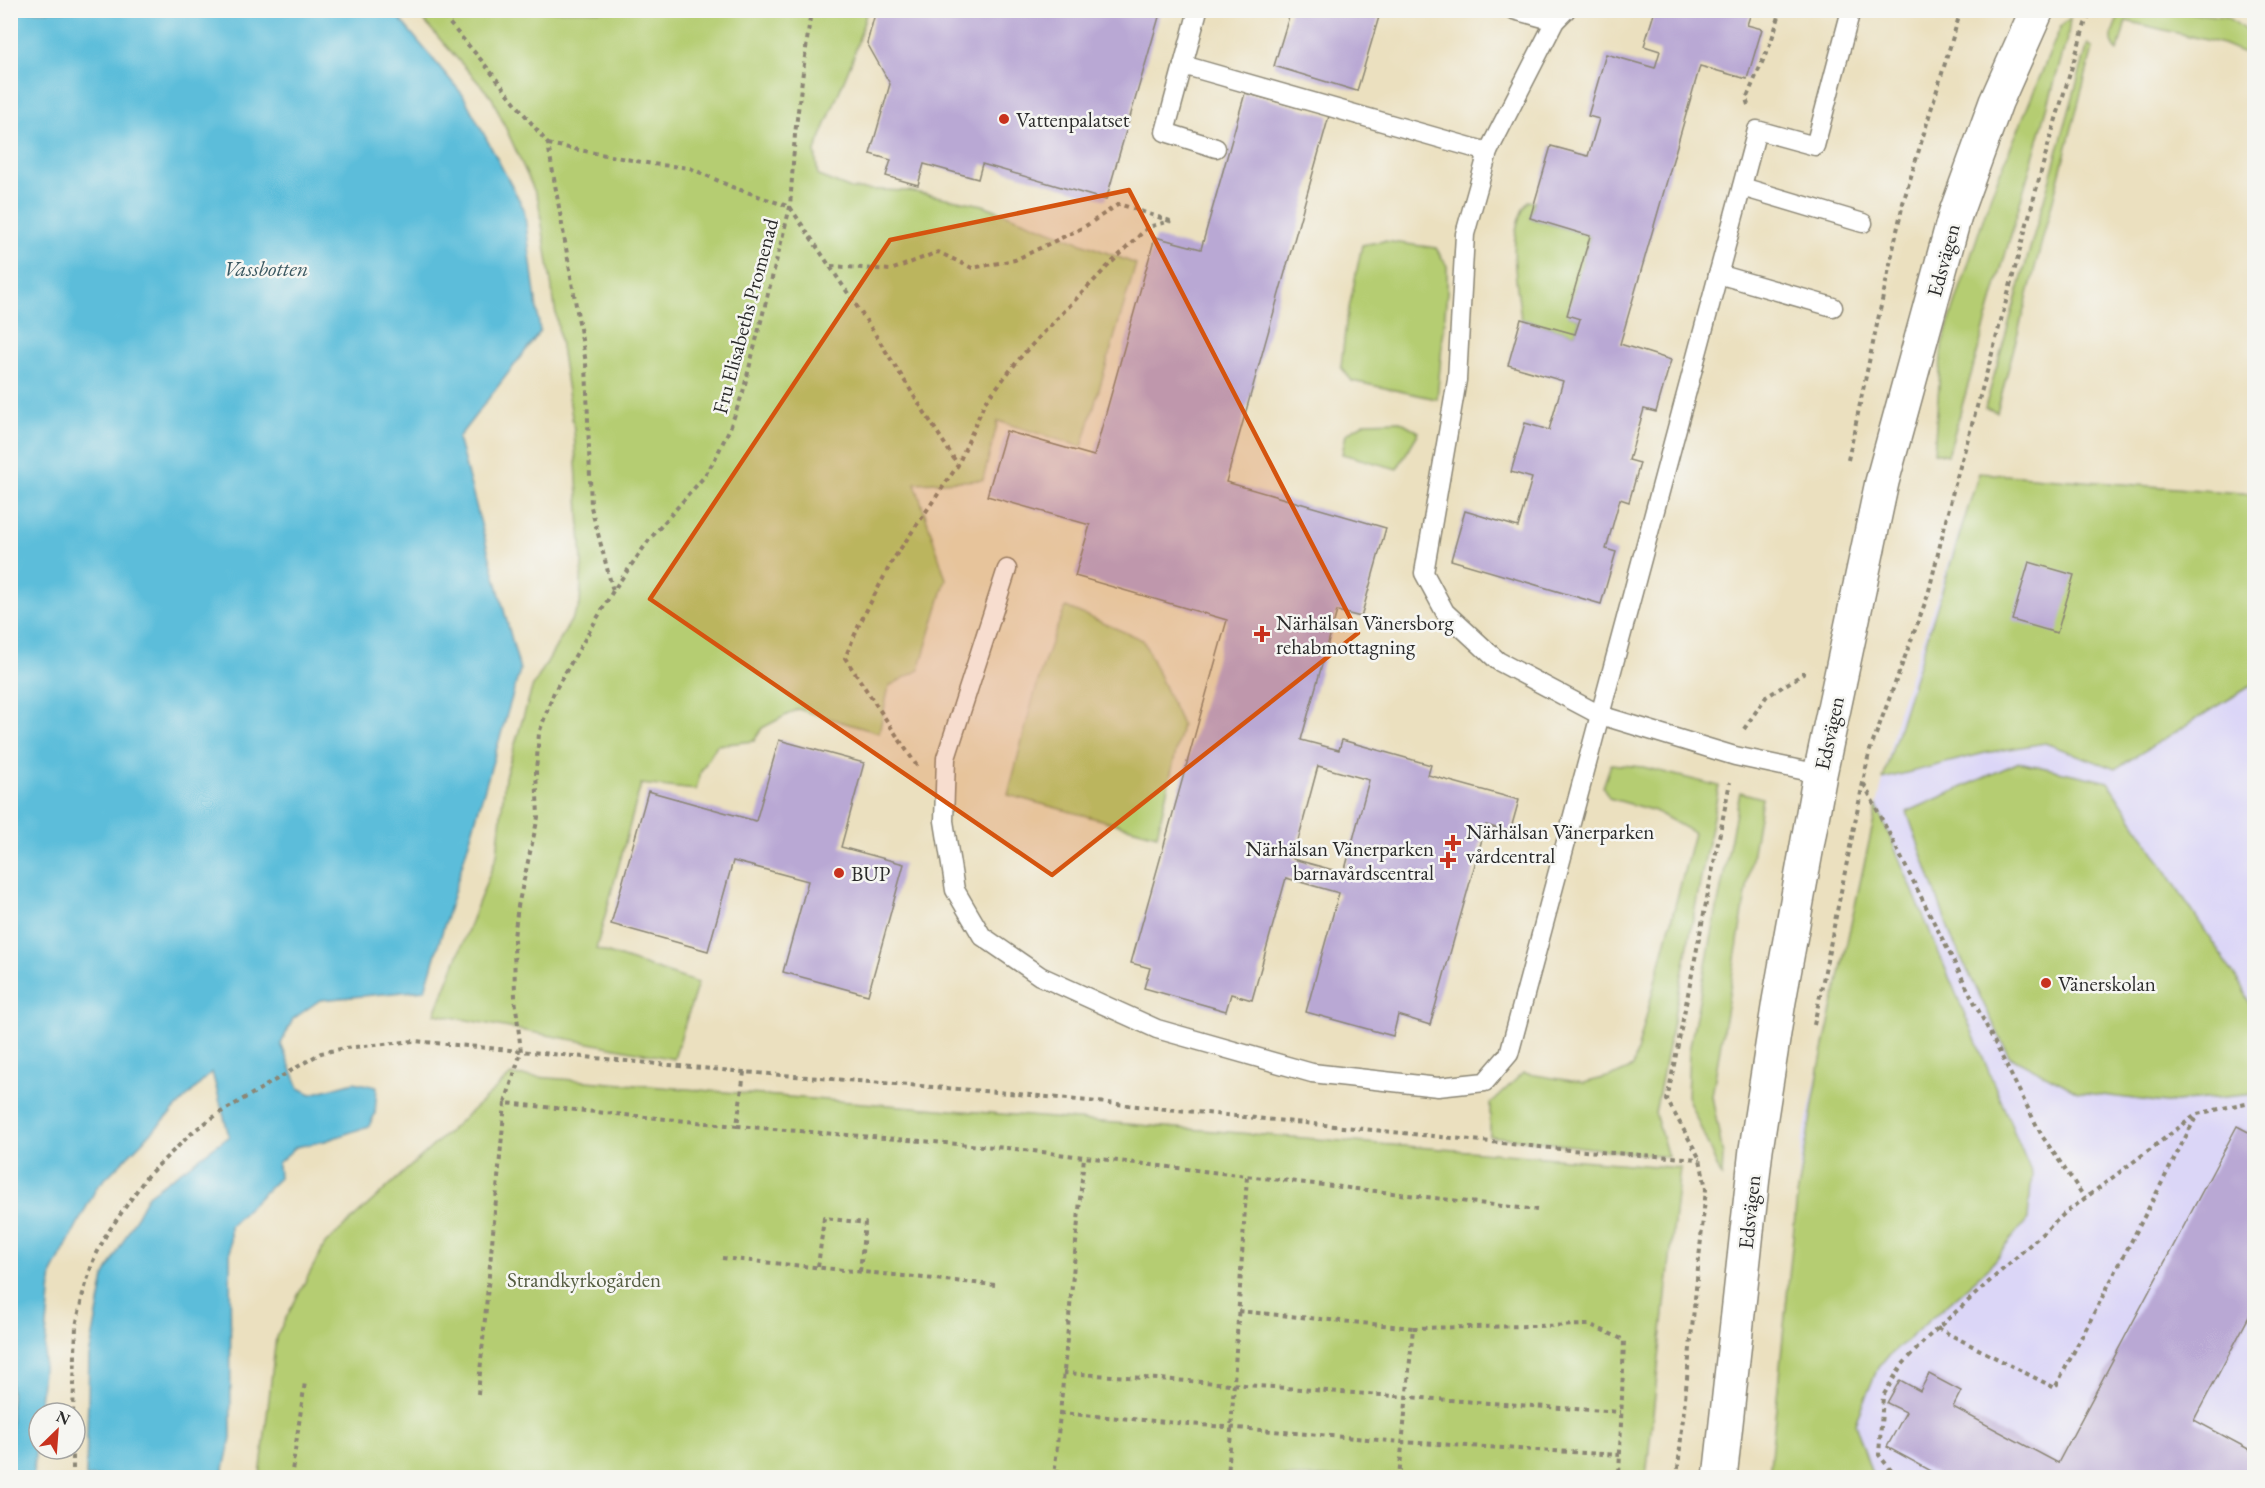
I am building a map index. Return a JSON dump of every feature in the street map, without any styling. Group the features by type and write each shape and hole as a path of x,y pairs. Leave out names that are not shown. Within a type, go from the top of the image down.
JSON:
{"main road":[{"name":"Edsvägen","path":"1720,1478 1756,1149 1779,1001 1820,774 1882,482 1952,227 1996,102 2037,10"}],"lane":[{"path":"1198,10 1165,132 1216,148"},
{"path":"1514,10 1561,16 1488,152 1465,234 1458,380 1425,573 1445,612 1498,661 1600,715 1736,756 1820,774"},
{"path":"1007,568 946,758 944,821 955,890 982,936 1040,976 1157,1029 1312,1073 1438,1087 1485,1082 1509,1054 1757,130 1815,146 1851,10"},
{"path":"1183,65 1488,152"},
{"path":"1742,187 1863,223"},
{"path":"1718,274 1833,307"}],"path":[{"path":"438,10 548,144 586,363 591,507 613,591"},
{"name":"Fru Elisabeths Promenad","path":"521,1052 515,998 514,937 518,906 538,817 536,771 539,733 554,692 613,591 649,540 703,478 730,428 743,392 790,207 795,134 811,10"},
{"path":"1757,130 1746,99 1771,42 1781,10"},
{"path":"1813,1034 1869,753 1928,596 1953,491 1994,350 2049,142 2085,24 2093,10"},
{"path":"548,144 652,164 690,168 732,187 790,207 958,465"},
{"path":"830,266 891,270 938,252 972,268 1015,260 1084,227 1119,204 1171,221 1148,226 1024,353 985,402 958,465 892,561 858,627 845,658 945,805"},
{"path":"1863,782 2042,1136 2085,1198"},
{"path":"73,1401 76,1326 86,1283 106,1235 147,1176 195,1130 218,1114 321,1053 345,1048 414,1041 1009,1094 1570,1150 1700,1159"},
{"path":"478,1394 506,1103 521,1052"},
{"path":"737,1126 744,1072"},
{"path":"1897,1478 1879,1455 1883,1396 1901,1366 1937,1328 2064,1214 2085,1198 2197,1114 2254,1101"},
{"path":"506,1103 737,1126 1007,1148 1537,1210"},
{"path":"1937,1328 2055,1388 2197,1114"},
{"path":"1054,1478 1084,1157"},
{"path":"1228,1478 1247,1176"},
{"path":"818,1267 824,1218 865,1223 860,1272"},
{"path":"722,1258 995,1285"},
{"path":"1238,1311 1413,1328 1591,1325 1624,1340 1619,1478"},
{"path":"1399,1478 1413,1328"},
{"path":"1064,1373 1234,1383 1406,1398 1622,1412"},
{"path":"291,1478 305,1382"},
{"path":"1060,1413 1402,1442 1620,1455"},
{"path":"73,1461 73,1478"},
{"path":"1055,1472 1154,1478"}],"highlighted area":[{"path":"1129,190 1358,633 1052,875 650,599 890,240"}],"shaded area":[{"name":"Vänerskolan","path":"1979,473 2149,492 2254,499 2254,1477 1773,1478 1802,1142 1898,712"}],"green space":[{"path":"415,11 867,11 853,58 815,151 818,176 851,189 909,191 983,205 1136,264 1082,447 998,421 983,480 915,483 946,579 919,670 889,686 879,733 798,709 762,728 754,741 717,745 701,771 696,790 641,784 596,949 698,983 674,1059 435,1014 497,855 505,777 532,688 580,605 582,562 574,430 538,199 492,98"},
{"path":"2132,11 2171,11 2228,17 2254,37 2254,63 2247,54 2223,44 2126,21 2118,51 2114,47 2112,38 2114,29 2119,15"},
{"path":"2070,18 2068,35 1948,455 1934,452 1942,344 1991,195 2061,26"},
{"path":"2088,44 2093,48 1997,412 1985,408"},
{"path":"1528,201 1535,202 1530,218 1590,236 1568,315 1580,319 1575,334 1521,319 1514,258 1517,228"},
{"path":"1384,241 1436,248 1447,266 1447,292 1437,399 1352,381 1341,367 1346,323 1362,245"},
{"path":"1400,421 1419,432 1397,469 1342,454 1346,434 1366,422"},
{"path":"1979,473 2254,494 2254,684 2115,769 2045,743 1985,753 1883,779"},
{"path":"1066,607 1143,640 1182,725 1157,835 1008,795 1040,676"},
{"path":"2019,762 2108,782 2242,987 2254,1015 2254,1094 2166,1103 2078,1092 2009,1056 1952,939 1907,812"},
{"path":"1611,764 1643,767 1719,786 1655,1113 1668,1157 1490,1136 1490,1104 1523,1073 1584,1083 1615,1075 1633,1067 1694,833 1655,811 1609,798 1603,787"},
{"path":"1740,792 1762,798 1712,1096 1723,1155 1722,1178 1687,1096 1689,1051"},
{"path":"1877,806 2032,1174 2028,1219 1987,1269 1879,1365 1855,1423 1873,1477 1769,1477 1797,1196 1820,1064"},
{"name":"Strandkyrkogården","path":"511,1075 1680,1168 1646,1477 260,1477 276,1337 325,1244"}],"water":[{"name":"Vassbotten","path":"10,11 393,11 463,95 524,209 540,332 458,438 520,670 425,990 320,1000 293,1019 281,1044 299,1088 311,1094 354,1082 377,1087 375,1114 369,1126 325,1141 296,1147 278,1163 279,1178 230,1226 231,1438 222,1477 86,1477 89,1357 104,1277 148,1195 229,1136 212,1072 97,1187 52,1273 40,1401 27,1401 27,1461 34,1461 33,1477 11,1477"}],"building":[{"name":"Vattenpalatset","path":"876,10 1161,10 1106,200 982,164 978,179 924,164 918,185 886,176 891,160 870,154 890,84 867,43"},
{"path":"1291,10 1381,10 1357,91 1274,66"},
{"path":"1655,10 1752,10 1747,25 1762,29 1747,79 1700,66 1620,344 1671,360 1656,412 1644,409 1629,460 1640,463 1629,502 1620,499 1606,549 1616,552 1601,604 1451,560 1465,511 1518,527 1532,478 1511,472 1525,423 1549,430 1563,381 1508,365 1521,319 1575,334 1580,319 1567,315 1590,236 1530,218 1551,146 1588,156 1599,119 1588,116 1606,54 1655,68 1660,51 1644,46"},
{"path":"1245,93 1329,116 1226,482 1386,528 1361,617 1337,611 1301,740 1339,750 1342,740 1431,765 1428,775 1519,800 1510,832 1486,825 1430,1025 1398,1015 1393,1036 1306,1012 1339,893 1286,878 1252,1000 1231,994 1226,1011 1144,988 1150,968 1131,963 1227,620 1075,576 1090,525 987,496 1006,431 1094,456 1155,237 1201,249","holes":["1318,766 1369,780 1344,873 1293,859"]},
{"path":"2029,562 2074,575 2057,633 2012,620"},
{"name":"BUP","path":"779,740 864,763 841,847 904,864 868,995 783,972 808,881 733,861 708,951 611,924 648,791 756,821"},
{"path":"2237,1126 2254,1135 2254,1307 2194,1420 2254,1452 2254,1478 1944,1478 1887,1447 1906,1412 1887,1403 1900,1380 1920,1391 1929,1374 1961,1391 1953,1407 2058,1463"}],"place":[{"name":"Vattenpalatset","path":"1004,119"},
{"name":"Närhälsan Vänersborg rehabmottagning","path":"1262,634"},
{"name":"Närhälsan Vänerparken vårdcentral","path":"1453,843"},
{"name":"Närhälsan Vänerparken barnavårdscentral","path":"1448,860"},
{"name":"BUP","path":"839,873"},
{"name":"Vänerskolan","path":"2046,983"}]}
